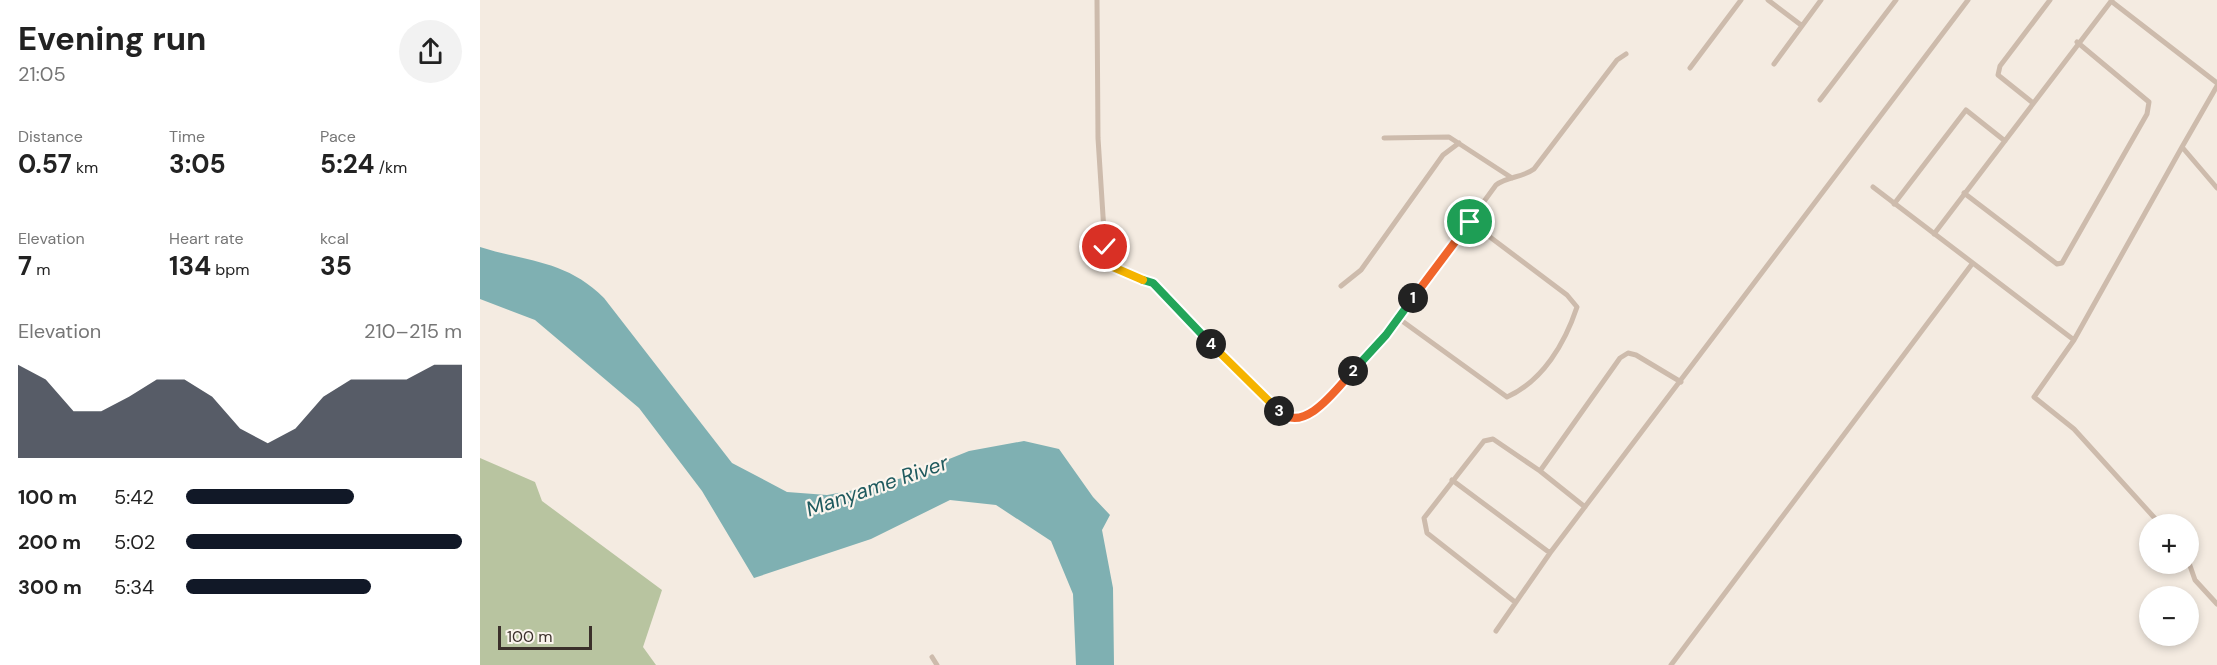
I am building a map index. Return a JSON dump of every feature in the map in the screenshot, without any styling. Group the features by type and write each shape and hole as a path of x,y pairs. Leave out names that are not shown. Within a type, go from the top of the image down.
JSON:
{"street":[{"path":"1097,0 1098,138 1105,247 1099,261 1130,276 1153,283 1189,323 1283,416 1299,418 1322,406 1386,335 1496,185 1524,176 1534,170 1617,60 1626,54"},
{"path":"1690,68 1741,0"},
{"path":"1768,0 1801,25"},
{"path":"1774,64 1821,0"},
{"path":"1820,100 1896,0"},
{"path":"1496,632 1550,553 1968,0"},
{"path":"2033,103 1998,75 2000,66 2050,0"},
{"path":"1934,234 2006,141 2077,42 2111,1 2217,84 2074,340 2034,397 2074,429 2151,514"},
{"path":"1964,194 2057,264 2062,263 2147,114 2149,102 2077,42"},
{"path":"1894,204 1966,110 2006,141"},
{"path":"1384,138 1444,136 1459,143 1512,178"},
{"path":"1341,286 1361,270 1443,155 1459,143"},
{"path":"2182,147 2217,188"},
{"path":"1873,187 2074,340"},
{"path":"1398,318 1507,397 1527,388 1553,357 1568,334 1577,307 1567,295 1470,222"},
{"path":"1671,665 1972,264"},
{"path":"1540,471 1620,358 1628,352 1681,382"},
{"path":"1515,602 1427,532 1424,518 1452,480 1484,441 1493,439 1540,471 1585,507"},
{"path":"1452,480 1550,553"},
{"path":"2193,574 2217,604"},
{"path":"932,657 937,665"}],"green space":[{"path":"480,458 535,482 542,501 662,590 643,647 656,665 480,665"}],"water":[{"name":"Manyame River","path":"480,247 560,269 590,286 604,298 732,463 787,492 827,495 866,488 902,478 969,451 1024,441 1059,449 1093,497 1110,515 1102,530 1113,588 1114,665 1076,665 1073,594 1051,541 996,505 950,500 871,539 754,578 702,491 639,408 535,320 480,299"}],"route":[{"path":"1105,247 1099,261 1130,276 1153,283 1189,323 1283,416 1299,418 1322,406 1386,335 1470,222"}]}
